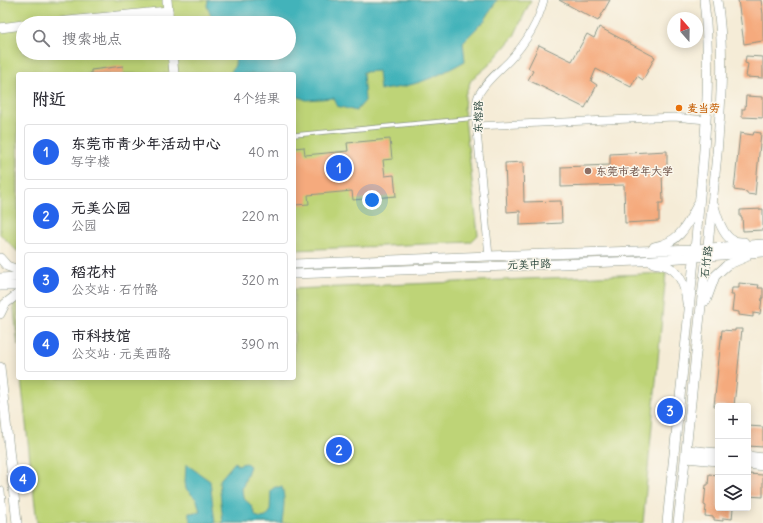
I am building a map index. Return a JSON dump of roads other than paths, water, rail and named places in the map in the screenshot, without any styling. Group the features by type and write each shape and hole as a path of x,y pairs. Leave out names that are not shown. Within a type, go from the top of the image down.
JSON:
{"street":[{"path":"167,0 168,16"},
{"name":"东榕路","path":"489,256 476,122 478,96 485,86 510,60 527,38 537,20 544,0"},
{"name":"石竹路","path":"667,523 695,253 706,120 708,45 704,0"},
{"name":"石竹路","path":"678,523 701,315 719,122 721,83 720,32 717,0"},
{"path":"124,16 168,12"},
{"path":"0,28 16,26"},
{"path":"173,60 174,72"},
{"path":"476,122 674,117 706,120"},
{"path":"712,200 716,216 728,236 734,241 760,248"},
{"path":"639,250 671,242 681,234 700,201"},
{"path":"701,315 715,276 727,265 760,248"},
{"name":"元美中路","path":"296,264 639,250 707,253 760,248"},
{"name":"元美中路","path":"296,274 639,261 695,253"},
{"path":"0,258 7,266 16,269"},
{"path":"639,261 668,266 679,275 686,296 688,316"},
{"path":"0,278 16,277"},
{"path":"0,286 16,286"},
{"path":"0,314 5,304 16,296"},
{"path":"0,367 17,523"},
{"path":"686,454 715,453"},
{"path":"686,454 715,460"},
{"path":"751,456 763,458"},
{"path":"751,464 763,466"},
{"path":"0,491 3,523"}],"lane":[{"path":"296,136 476,122"}],"water":[{"path":"208,0 497,0 485,20 463,42 465,61 445,72 425,80 392,89 380,90 378,71 363,72 365,101 356,111 337,106 334,98 306,100 296,96 296,72 231,72 235,65 235,60 296,60 296,16 211,16 207,6"},
{"path":"235,462 237,465 246,463 250,466 242,489 243,498 251,505 256,516 261,518 266,517 270,512 271,490 275,487 282,487 284,501 282,523 223,523 219,481"},
{"path":"186,464 210,481 215,523 192,523 190,519 189,513 200,512 197,500 186,489"}],"place":[{"name":"麦当劳","path":"679,108"},
{"name":"东莞市青少年活动中心","path":"339,168"},
{"name":"东莞市老年大学","path":"588,171"},
{"name":"稻花村","path":"670,411"},
{"name":"元美公园","path":"339,450"},
{"name":"市科技馆","path":"23,479"}]}
